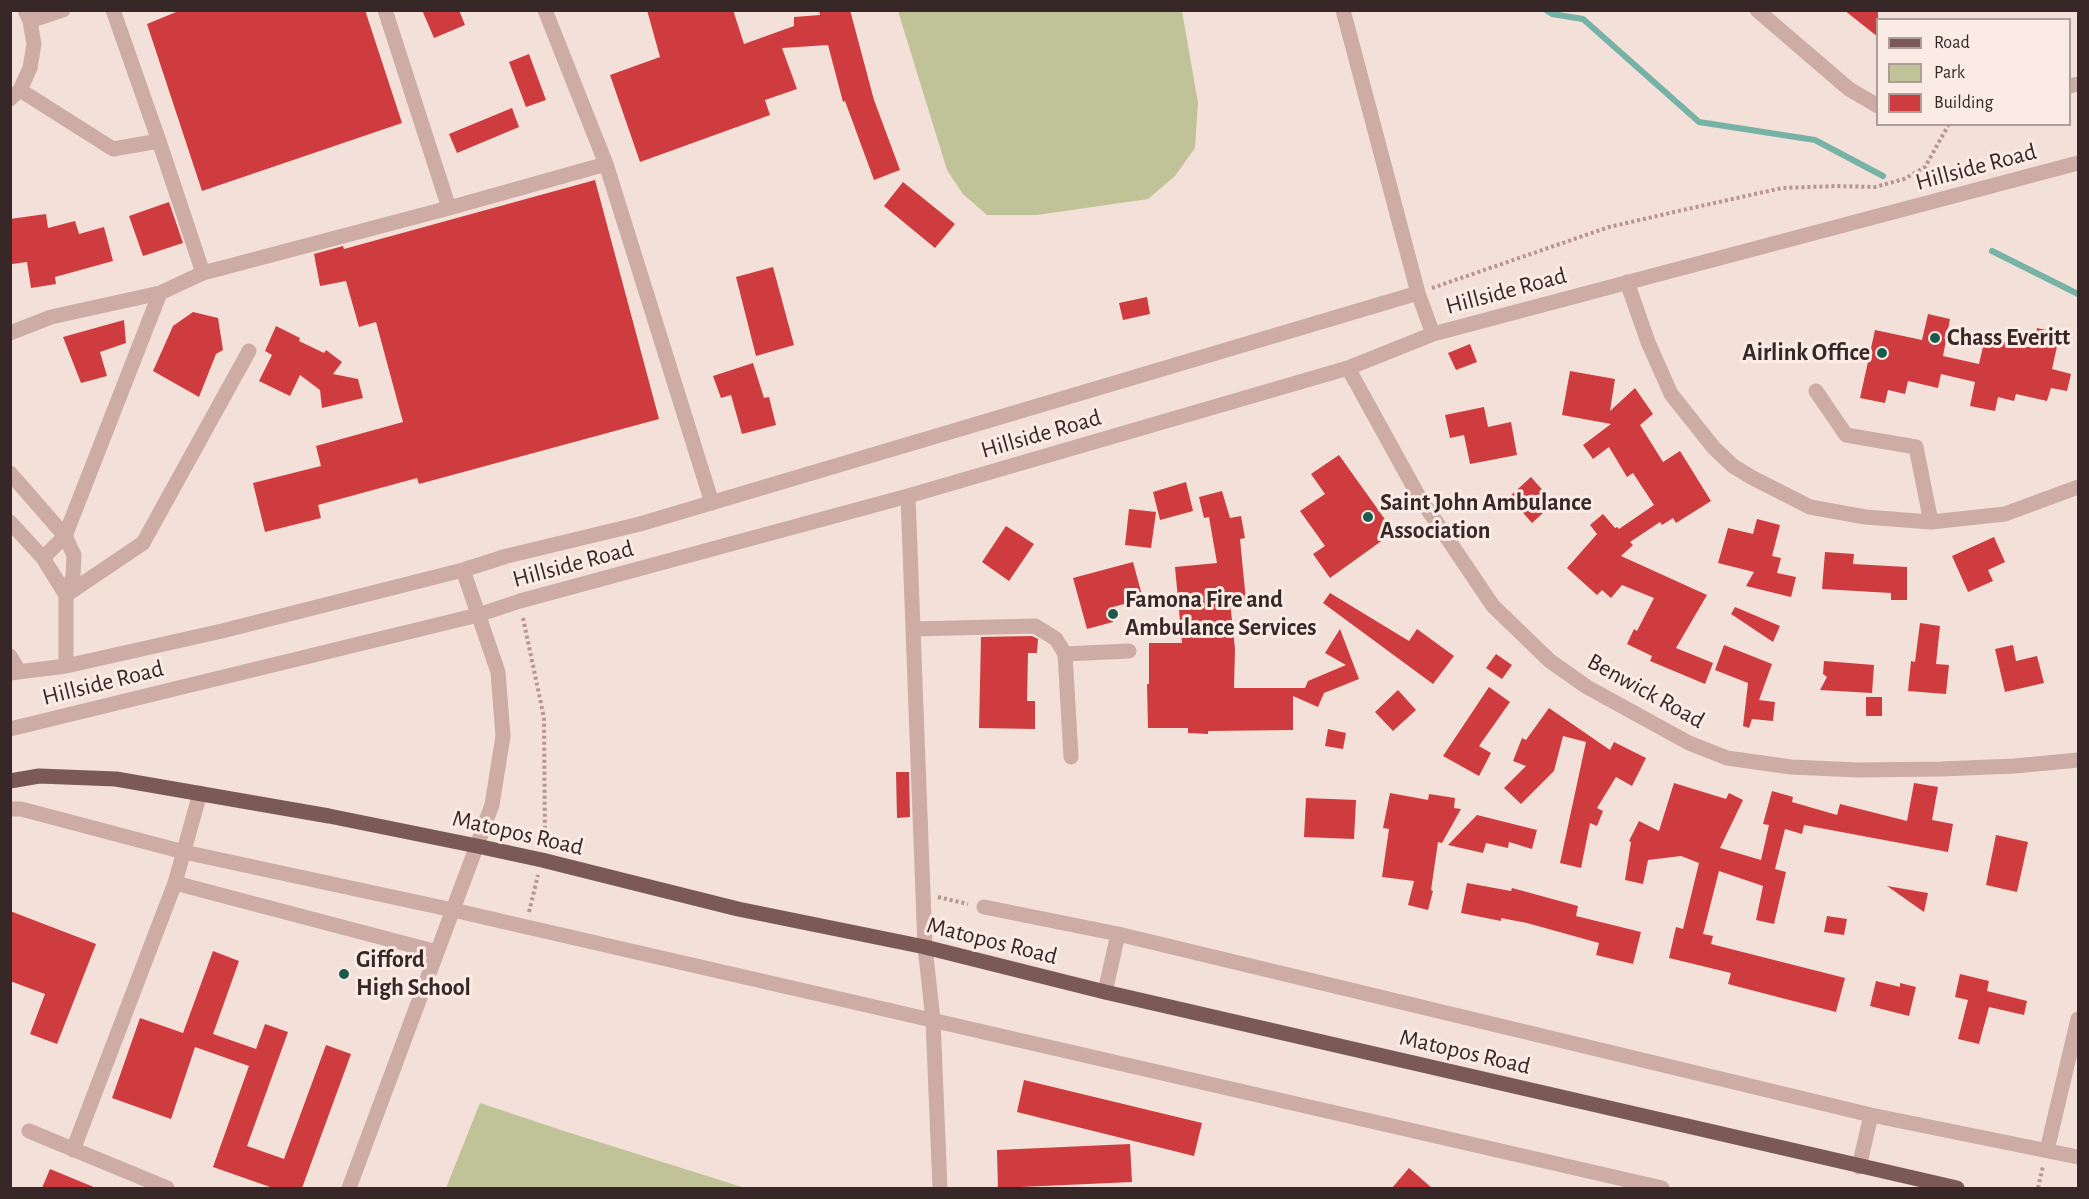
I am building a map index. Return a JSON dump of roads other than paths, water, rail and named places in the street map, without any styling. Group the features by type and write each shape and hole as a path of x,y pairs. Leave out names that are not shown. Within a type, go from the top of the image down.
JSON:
{"main road":[{"name":"Matopos Road","path":"10,781 39,776 116,779 477,846 738,909 925,947 1105,992 1957,1188"}],"street":[{"path":"63,10 27,16 33,44 30,68 15,94 113,149 159,141"},
{"path":"113,10 203,273"},
{"path":"385,10 449,208"},
{"path":"545,10 606,164 712,503"},
{"path":"1342,10 1418,293 1432,334"},
{"path":"1756,10 1849,89 1876,105"},
{"name":"Hillside Road","path":"10,729 478,615 520,601 908,496 1348,368 1432,334 2079,163"},
{"path":"10,333 51,317 160,293 203,273 606,164"},
{"path":"1627,282 1647,342 1671,394 1714,448 1734,466 1751,477 1810,507 1864,516 1931,522 2005,514 2079,487"},
{"path":"43,558 65,536 160,293"},
{"path":"10,656 15,672 66,666 222,631 463,570 507,556 640,524 1418,293"},
{"path":"66,596 143,543 249,351"},
{"name":"Benwick Road","path":"1348,368 1418,495 1493,606 1550,661 1587,687 1689,743 1727,758 1791,767 1858,770 2015,766 2079,760"},
{"path":"1816,391 1845,435 1916,447 1931,522"},
{"path":"10,473 65,536 74,555 73,576 66,596 66,666"},
{"path":"908,496 925,947 933,1020 940,1188"},
{"path":"10,522 43,558 66,596"},
{"path":"349,1188 492,805 503,736 498,672 463,570"},
{"path":"913,629 1035,626 1056,639 1065,654 1071,757"},
{"path":"1065,654 1129,651"},
{"path":"73,1150 175,883 200,793"},
{"path":"10,809 21,809 184,852 453,910 1662,1188"},
{"path":"175,883 437,952"},
{"path":"984,907 1118,934 1871,1115 2079,1157"},
{"path":"1105,992 1118,934"},
{"path":"2047,1150 2079,1019"},
{"path":"1858,1167 1871,1115"},
{"path":"29,1131 167,1188"}],"waterway":[{"path":"1546,10 1552,14 1583,19 1699,122 1815,140 1883,176"},
{"path":"1992,251 2078,294"}],"place":[{"name":"Chass Everitt","path":"1935,338"},
{"name":"Airlink Office","path":"1882,353"},
{"name":"Saint John Ambulance Association","path":"1368,517"},
{"name":"Famona Fire and Ambulance Services","path":"1113,614"},
{"name":"Gifford High School","path":"344,974"}]}
